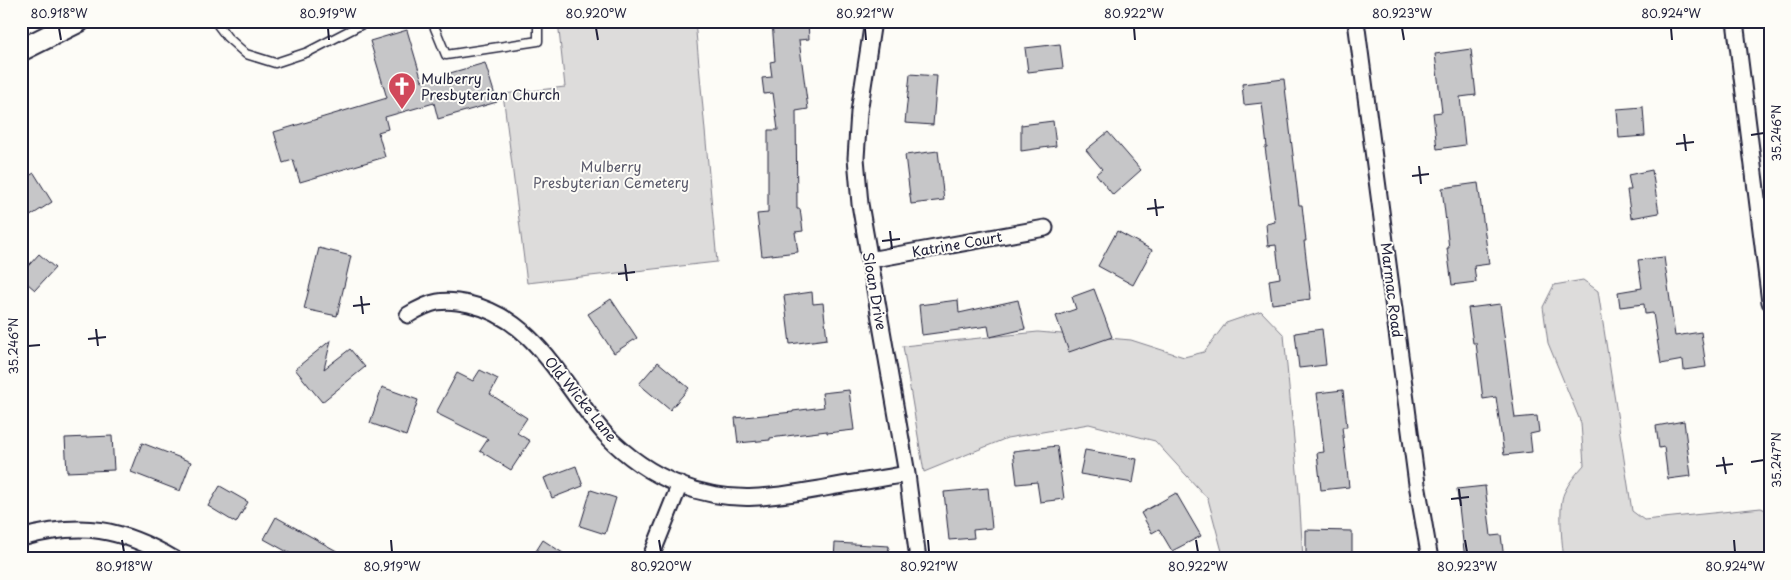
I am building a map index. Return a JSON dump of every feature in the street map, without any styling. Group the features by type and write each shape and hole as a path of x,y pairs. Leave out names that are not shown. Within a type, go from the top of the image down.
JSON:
{"street":[{"name":"Sloan Drive","path":"873,21 860,112 856,158 860,204 907,474 918,559"},
{"name":"Marmac Road","path":"1356,21 1417,484 1430,559"},
{"path":"1735,21 1770,302"},
{"path":"21,50 66,24"},
{"name":"Katrine Court","path":"869,260 1045,228"},
{"name":"Old Wicke Lane","path":"408,315 424,305 449,300 478,306 505,318 529,337 552,362 594,420 612,441 630,457 657,474 705,492 742,498 773,497 907,474"},
{"path":"650,559 680,484"},
{"path":"21,538 46,531 78,528 108,531 139,540 174,559"}],"lane":[{"path":"215,21 227,38 246,54 275,63 308,52 368,21"},
{"path":"432,21 446,55 538,42 538,21"}],"green space":[{"name":"Mulberry Presbyterian Cemetery","path":"558,21 695,21 717,262 527,283 503,94 565,87"},
{"path":"1583,280 1598,291 1632,511 1644,520 1761,508 1770,512 1770,559 1564,559 1561,525 1562,499 1573,478 1584,465 1581,423 1548,343 1543,307 1554,285"},
{"path":"1261,311 1284,335 1299,492 1303,559 1224,559 1208,499 1155,441 1089,424 1007,438 924,472 903,346 1038,332 1131,340 1184,357 1204,352 1226,323"}],"building":[{"path":"772,21 808,21 809,39 799,40 808,109 796,111 797,209 800,209 803,231 795,232 798,252 762,256 757,214 768,213 768,130 778,130 773,93 764,94 762,78 772,77 770,62 775,61"},
{"path":"407,30 422,81 485,63 497,102 438,119 434,103 385,117 388,129 378,132 385,157 300,182 293,160 283,163 274,132 387,98 370,41"},
{"path":"1060,44 1063,68 1028,72 1025,48"},
{"path":"1471,49 1476,95 1460,97 1465,145 1437,149 1433,113 1442,112 1435,54"},
{"path":"910,74 937,76 933,125 905,123"},
{"path":"1284,79 1299,205 1302,205 1311,299 1272,304 1269,280 1280,278 1276,245 1268,246 1266,224 1275,222 1265,147 1267,147 1262,103 1244,105 1242,84"},
{"path":"1643,107 1645,136 1619,138 1617,109"},
{"path":"1053,121 1056,146 1021,151 1021,125"},
{"path":"1108,132 1141,170 1113,195 1096,174 1102,169 1086,150"},
{"path":"938,151 944,200 911,204 905,155"},
{"path":"1652,170 1659,213 1631,218 1627,190 1631,190 1628,175"},
{"path":"34,173 52,202 21,222 21,181"},
{"path":"1478,183 1489,264 1474,266 1476,282 1452,285 1442,188"},
{"path":"1117,231 1152,250 1133,285 1098,266"},
{"path":"319,248 351,256 337,316 304,309"},
{"path":"39,254 55,268 35,290 21,278 21,274"},
{"path":"1664,257 1675,336 1701,332 1706,367 1684,370 1683,360 1661,364 1653,313 1645,314 1644,304 1620,307 1618,292 1642,288 1638,260"},
{"path":"1094,289 1112,337 1069,352 1056,316 1076,309 1072,297"},
{"path":"812,292 813,304 823,303 827,339 790,344 784,296"},
{"path":"611,299 637,338 614,353 588,314"},
{"path":"958,300 959,313 1018,300 1025,329 990,337 988,326 922,335 919,305"},
{"path":"1500,304 1515,418 1537,416 1539,432 1530,434 1532,452 1504,455 1496,397 1483,399 1476,343 1473,343 1468,308"},
{"path":"1322,329 1326,365 1299,368 1295,333"},
{"path":"331,340 324,369 350,349 365,367 322,402 295,369"},
{"path":"658,362 689,388 670,410 639,384"},
{"path":"480,370 498,379 490,394 527,418 517,433 530,441 511,470 480,451 488,439 436,413 457,373 473,381"},
{"path":"382,387 418,400 406,436 370,423"},
{"path":"849,390 854,430 827,433 827,431 738,443 735,418 824,407 822,393"},
{"path":"1343,390 1347,427 1342,427 1349,487 1321,490 1317,453 1324,452 1317,393"},
{"path":"1684,421 1691,476 1668,479 1664,447 1659,448 1656,426"},
{"path":"112,436 114,470 67,472 65,438"},
{"path":"142,443 191,462 180,491 131,472"},
{"path":"1057,446 1064,499 1040,502 1037,482 1017,484 1013,451"},
{"path":"1085,450 1137,459 1133,483 1080,474"},
{"path":"576,466 583,486 552,498 544,478"},
{"path":"220,486 248,502 236,523 208,506"},
{"path":"1485,486 1491,536 1501,535 1504,559 1465,559 1457,489"},
{"path":"988,488 992,528 973,530 974,538 949,540 944,492"},
{"path":"591,490 616,498 605,534 580,526"},
{"path":"1176,493 1201,536 1172,551 1159,529 1152,533 1141,513"},
{"path":"276,517 351,559 300,559 264,539"},
{"path":"1306,530 1352,531 1352,559 1306,559"},
{"path":"543,540 572,559 531,559"},
{"path":"835,543 889,546 888,559 834,559"}],"place":[{"name":"Mulberry Presbyterian Church","path":"402,110"}]}
